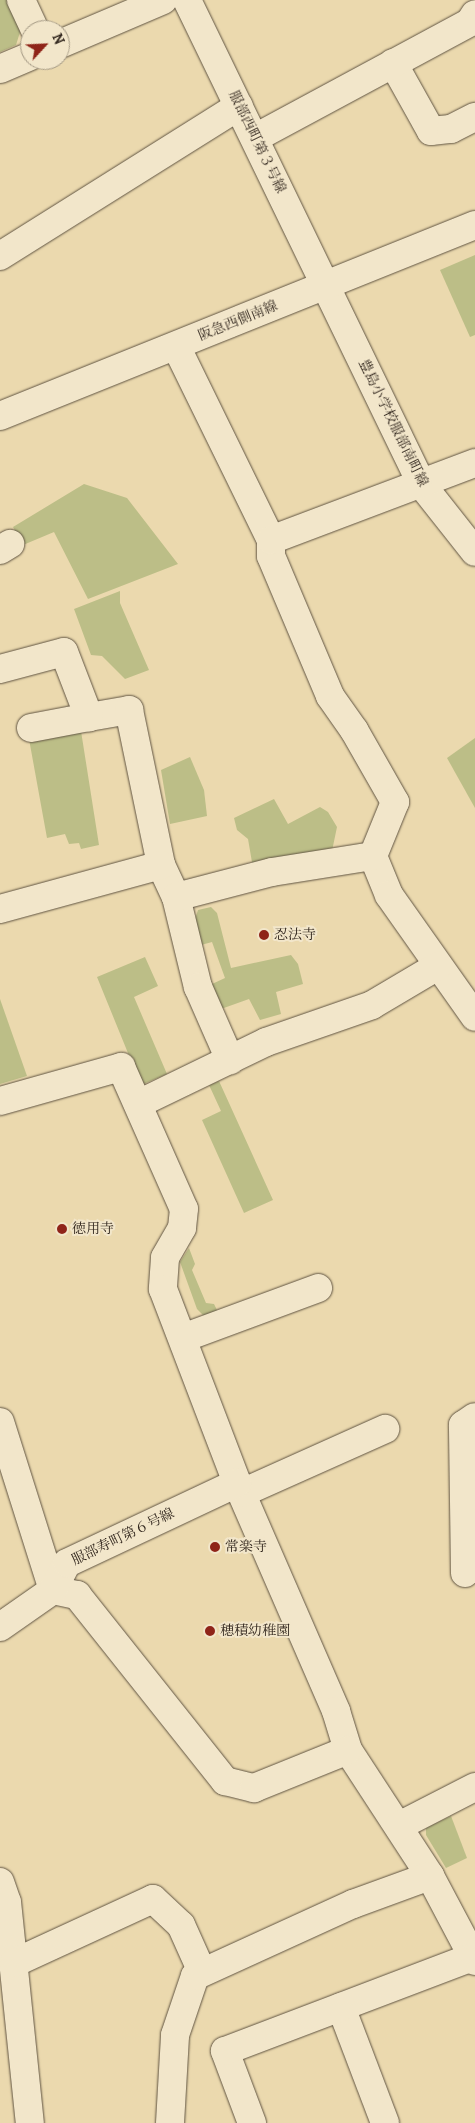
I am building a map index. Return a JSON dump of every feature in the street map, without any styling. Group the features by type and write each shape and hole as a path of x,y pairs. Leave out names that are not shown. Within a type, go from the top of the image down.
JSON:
{"street":[{"path":"21,0 30,20"},
{"path":"70,40 163,0"},
{"name":"服部西町第３号線","path":"187,0 326,284"},
{"path":"255,138 470,22 475,14"},
{"path":"0,69 20,60"},
{"path":"393,64 431,131 451,128 475,117"},
{"path":"0,256 239,106"},
{"name":"阪急西側南線","path":"0,416 475,225"},
{"name":"豊島小学校服部南町線","path":"326,284 422,485 475,552"},
{"path":"176,346 271,540 271,556 330,696 354,730 394,802 373,856 389,895 475,1017"},
{"path":"271,540 422,485 475,463"},
{"path":"0,669 64,652 89,717"},
{"path":"31,728 129,710 161,865 176,897 198,987 230,1060"},
{"path":"176,897 272,872 373,856"},
{"path":"0,909 161,865"},
{"path":"138,1104 266,1042 372,1005 438,966"},
{"path":"0,1101 121,1067 184,1209 182,1228 164,1258 161,1278 239,1488 336,1711 348,1750 430,1876 474,1959 224,2051 252,2123"},
{"path":"183,1338 318,1288"},
{"path":"465,1573 463,1425 475,1417"},
{"path":"0,1422 53,1590 77,1596 218,1774 234,1786 254,1788 348,1750"},
{"name":"服部寿町第６号線","path":"0,1626 53,1590 67,1563 239,1488 385,1429"},
{"path":"399,1826 475,1787"},
{"path":"170,2123 175,2035 195,1976 353,1904 430,1876"},
{"path":"0,1882 7,1902 30,2123"},
{"path":"14,1963 153,1900 181,1925 202,1972"},
{"path":"341,2007 385,2123"}],"green space":[{"path":"0,0 9,0 20,22 20,32 16,45 0,52"},
{"path":"475,255 475,335 470,337 440,270"},
{"path":"84,484 127,498 178,564 88,599 54,532 23,545 13,527"},
{"path":"120,591 120,603 149,670 125,679 102,656 91,655 74,609"},
{"path":"81,731 99,845 81,849 79,843 69,844 65,834 47,838 29,739"},
{"path":"475,738 475,808 447,758"},
{"path":"190,757 204,790 207,816 170,824 161,770"},
{"path":"274,799 288,824 320,807 328,812 337,827 332,851 253,868 248,839 237,830 234,818"},
{"path":"211,907 217,913 231,968 291,955 298,964 303,984 276,992 281,1014 260,1020 249,999 221,1009 212,984 225,978 212,942 201,945 193,925 198,910"},
{"path":"145,957 158,986 134,997 167,1074 141,1085 97,977"},
{"path":"0,999 27,1076 0,1084"},
{"path":"219,1081 273,1200 244,1213 202,1120 221,1111 209,1085"},
{"path":"189,1248 195,1264 192,1270 206,1303 214,1304 220,1316 208,1320 197,1309 180,1262"},
{"path":"451,1816 467,1858 446,1868 426,1835 426,1828"}],"place":[{"name":"忍法寺","path":"264,935"},
{"name":"徳用寺","path":"62,1229"},
{"name":"常楽寺","path":"215,1547"},
{"name":"穂積幼稚園","path":"210,1631"}]}
